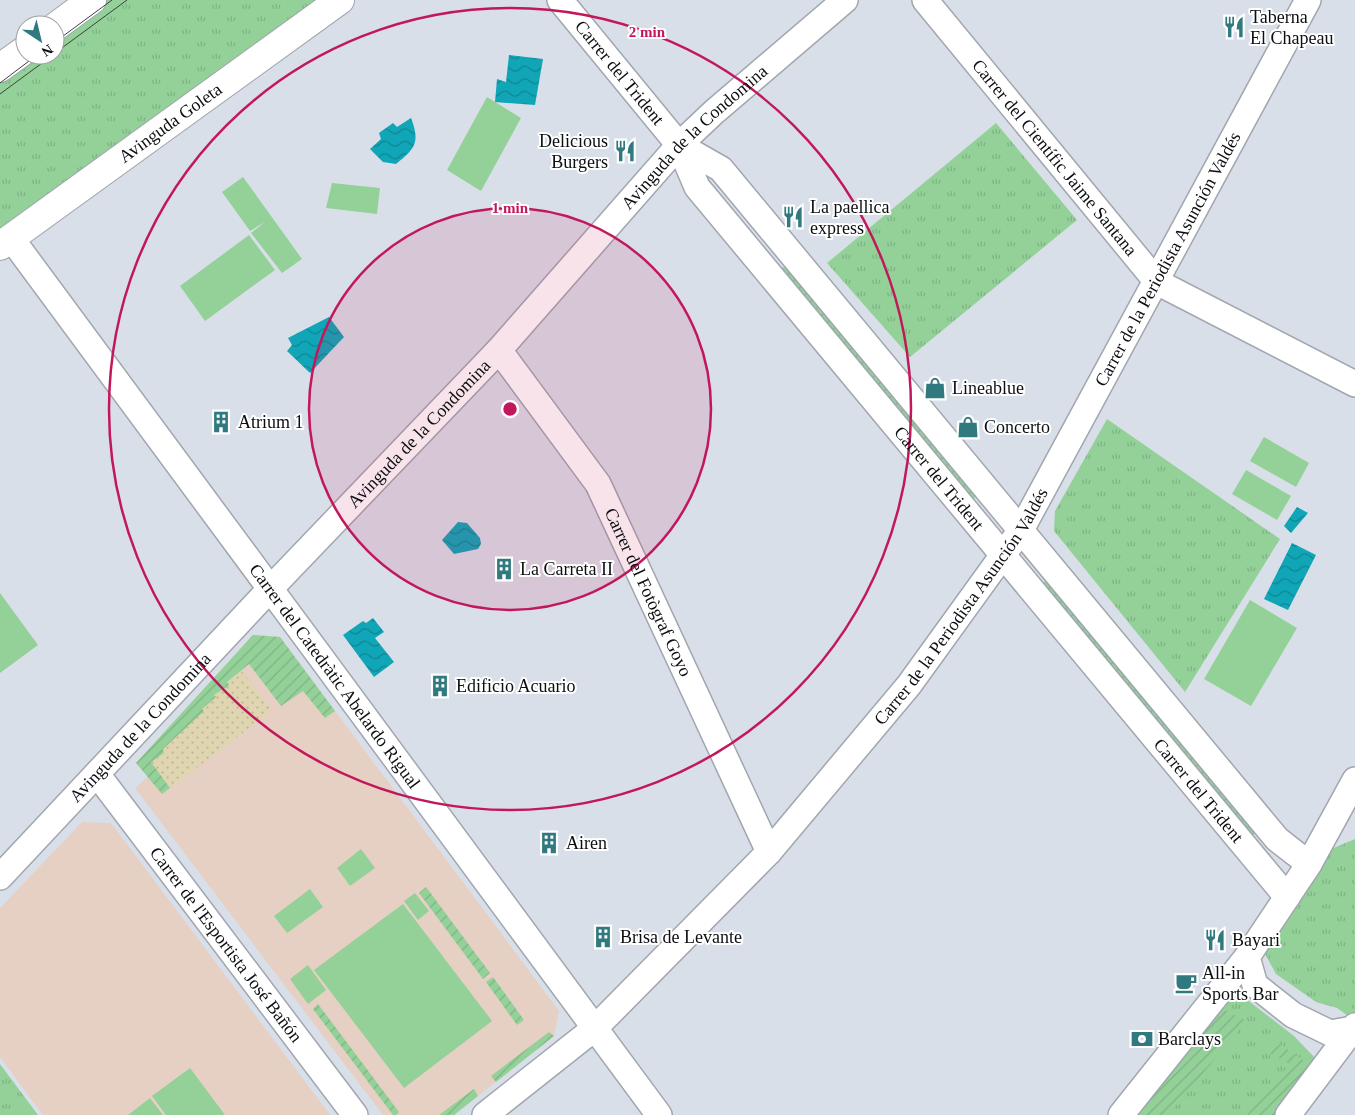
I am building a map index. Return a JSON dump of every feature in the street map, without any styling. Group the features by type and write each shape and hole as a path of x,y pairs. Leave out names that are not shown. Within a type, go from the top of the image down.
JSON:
{"main road":[{"path":"65,20 92,0"},
{"name":"Avinguda Goleta","path":"5,242 340,0"},
{"path":"0,68 15,57"}],"street":[{"name":"Carrer del Trident","path":"560,0 679,145 697,187 1287,897"},
{"name":"Avinguda de la Condomina","path":"0,877 270,589 499,350 679,145 714,112 845,0"},
{"name":"Carrer del Científic Jaime Santana","path":"925,0 1157,282 1355,384"},
{"name":"Carrer de la Periodista Asunción Valdés","path":"485,1115 595,1028 769,852 909,685 1021,530 1308,0"},
{"name":"Carrer del Trident","path":"679,145 721,169 1277,839 1309,864"},
{"name":"Carrer del Catedràtic Abelardo Rigual","path":"5,242 270,589 660,1115"},
{"name":"Carrer del Fotògraf Goyo","path":"499,350 598,484 769,852"},
{"name":"Carrer de l'Esportista José Bañón","path":"97,774 355,1115"},
{"path":"1121,1115 1247,956 1309,864 1345,821 1355,780"},
{"path":"1247,956 1255,986 1294,1015 1330,1033 1354,1028"},
{"path":"1288,1115 1354,1028"}],"shaded area":[{"path":"253,635 280,637 559,1011 554,1036 454,1115 383,1115 135,788 149,776 136,763"},
{"path":"82,822 111,823 330,1115 43,1115 0,1057 0,908"}],"green space":[{"path":"105,0 326,0 0,232 0,76 15,65 65,65 65,29"},
{"path":"487,97 521,118 481,191 447,170"},
{"path":"996,123 1077,220 910,357 827,263"},
{"path":"243,177 302,259 282,273 251,233 265,222 250,231 222,192"},
{"path":"332,183 380,188 377,214 326,208"},
{"path":"249,235 275,270 205,321 180,286"},
{"path":"789,267 979,494 970,502 777,268"},
{"path":"1107,419 1280,539 1185,692 1054,531 1055,511"},
{"path":"1264,437 1309,463 1296,487 1250,461"},
{"path":"1246,470 1291,496 1277,520 1232,494"},
{"path":"1048,579 1257,831 1249,839 1039,586"},
{"path":"0,593 38,645 0,673"},
{"path":"1250,600 1297,628 1251,706 1204,679"},
{"path":"253,635 280,637 335,711 325,718 303,691 281,706 249,664 227,682 229,685 214,695 216,697 202,709 204,711 163,749 164,753 151,762 170,788 162,794 136,763"},
{"path":"1355,839 1355,1012 1351,1018 1337,1008 1316,1002 1276,974 1265,954 1329,850"},
{"path":"361,849 375,868 350,886 337,868"},
{"path":"426,887 490,973 483,979 419,893"},
{"path":"310,889 323,907 287,933 274,916"},
{"path":"415,893 429,911 418,920 404,901"},
{"path":"403,904 492,1021 404,1088 314,970"},
{"path":"308,965 326,990 308,1004 290,979"},
{"path":"493,977 524,1020 517,1025 486,982"},
{"path":"1237,992 1294,1036 1318,1061 1275,1115 1136,1115"},
{"path":"318,1004 399,1112 396,1115 393,1115 313,1009"},
{"path":"1223,1009 1247,1021 1168,1115 1136,1115"},
{"path":"549,1032 554,1036 496,1082 491,1076"},
{"path":"1274,1040 1313,1067 1275,1115 1247,1115 1290,1064 1266,1051"},
{"path":"0,1064 38,1115 0,1115"},
{"path":"190,1068 225,1115 166,1115 152,1096"},
{"path":"474,1089 478,1096 454,1115 439,1115"},
{"path":"150,1098 163,1115 128,1115"}],"sand":[{"path":"242,671 272,711 170,788 151,762 164,753 163,750 203,711 201,710 214,695 229,685 226,682"}],"water":[{"path":"509,55 543,59 535,105 495,102 497,79 506,82"},
{"path":"411,118 415,133 412,149 396,164 383,162 370,149 381,139 379,133 393,123 397,127"},
{"path":"329,317 344,337 310,373 287,351 292,345 288,338"},
{"path":"1297,507 1308,513 1291,533 1284,526"},
{"path":"458,522 467,523 480,538 481,544 478,549 454,554 442,540"},
{"path":"1292,543 1316,555 1288,610 1264,599"},
{"path":"373,618 384,632 375,638 394,662 374,677 343,635 363,621 366,623"}],"tram line":[{"path":"65,35 112,0"},
{"path":"65,46 127,0"},
{"path":"0,83 24,65"},
{"path":"0,94 39,65"}],"place":[{"name":"Taberna El Chapeau","path":"1234,27"},
{"name":"Delicious Burgers","path":"625,151"},
{"name":"La paellica express","path":"793,217"},
{"name":"Lineablue","path":"935,388"},
{"name":"Atrium 1","path":"221,422"},
{"name":"Concerto","path":"968,427"},
{"name":"La Carreta II","path":"504,569"},
{"name":"Edificio Acuario","path":"440,686"},
{"name":"Airen","path":"549,843"},
{"name":"Brisa de Levante","path":"603,937"},
{"name":"Bayari","path":"1215,940"},
{"name":"All-in Sports Bar","path":"1186,983"},
{"name":"Barclays","path":"1142,1039"}]}
